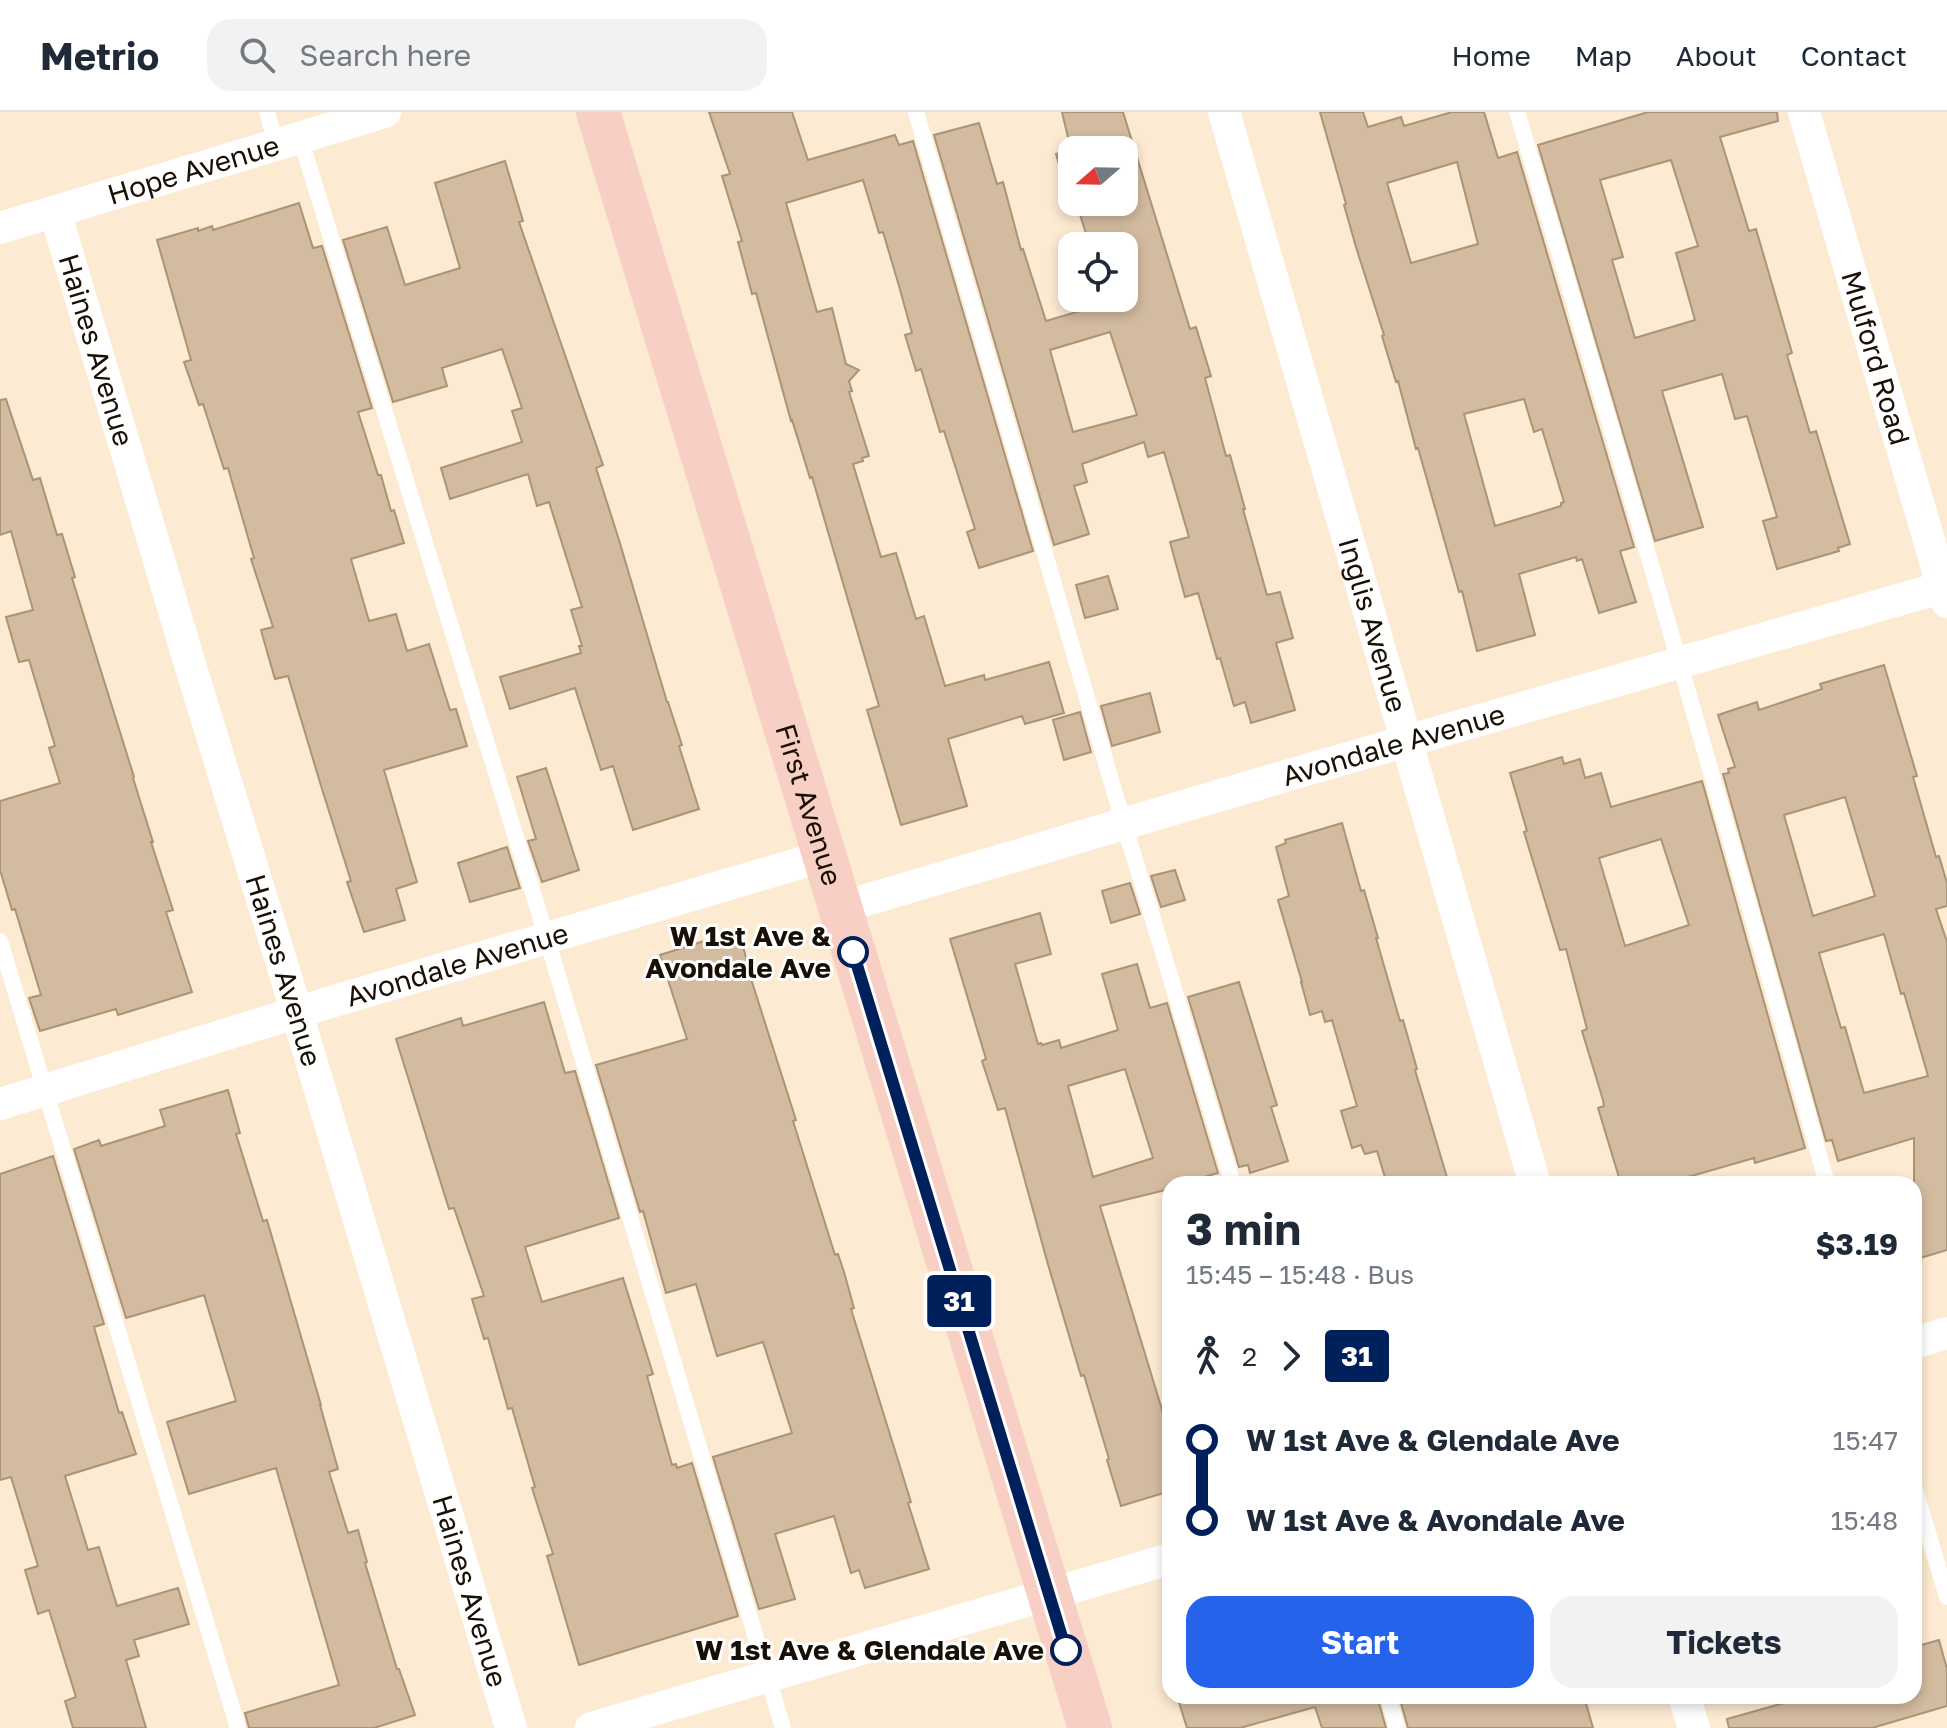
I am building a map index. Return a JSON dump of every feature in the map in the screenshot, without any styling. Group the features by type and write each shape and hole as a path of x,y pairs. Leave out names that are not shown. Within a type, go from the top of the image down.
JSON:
{"street":[{"name":"Hope Avenue","path":"0,228 385,112"},
{"name":"First Avenue","path":"598,112 1090,1728"},
{"name":"Inglis Avenue","path":"1224,112 1533,1176"},
{"name":"Mulford Road","path":"1804,112 1946,592"},
{"name":"Haines Avenue","path":"55,212 511,1728"},
{"name":"Avondale Avenue","path":"839,908 1679,663 1946,592"},
{"name":"Avondale Avenue","path":"0,1104 824,856"},
{"path":"1922,1341 1947,1333"},
{"path":"591,1728 1162,1561"},
{"path":"1686,1704 1694,1728"}],"lane":[{"path":"267,112 288,140 547,938 783,1728"},
{"path":"916,112 1124,824 1231,1176"},
{"path":"1517,112 1749,903 1825,1176"},
{"path":"0,941 238,1728"},
{"path":"1922,1513 1947,1597"},
{"path":"1390,1704 1397,1728"}],"building":[{"path":"709,112 792,112 808,160 895,135 899,145 913,141 1033,551 979,568 967,532 975,529 921,369 916,371 905,335 912,333 899,286 863,180 786,203 817,312 832,308 846,364 859,370 849,381 852,391 849,392 869,456 853,464 881,557 896,553 916,619 924,616 945,686 984,675 985,680 1049,662 1064,713 1025,724 1022,716 948,739 967,806 901,825 867,710 879,706 812,477 791,421 756,293 752,294 738,242 742,241 722,176 730,174"},
{"path":"1062,112 1123,112 1130,136 1068,136"},
{"path":"1320,112 1363,112 1368,127 1401,117 1404,126 1452,112 1484,112 1498,158 1517,152 1634,547 1620,551 1636,602 1599,613 1582,559 1577,561 1576,557 1519,574 1535,635 1477,651 1462,591 1459,592 1382,336","holes":["1457,162 1478,244 1411,263 1387,183","1524,399 1534,432 1542,429 1564,502 1561,506 1495,526 1464,414"]},
{"path":"1648,112 1777,112 1778,121 1720,137 1749,231 1756,229 1792,353 1787,355 1810,433 1816,431 1850,544 1838,548 1839,551 1777,569 1763,521 1777,517 1747,416 1735,419 1722,374 1662,391 1703,527 1655,541 1538,145","holes":["1671,160 1698,246 1676,253 1695,320 1635,338 1612,260 1623,257 1600,180"]},
{"path":"979,123 997,184 1003,182 1021,250 1046,321 1077,312 1138,312 1138,232 1086,232 1080,216 1138,216 1138,161 1190,329 1196,327 1211,376 1205,378 1226,456 1230,455 1267,595 1280,592 1293,638 1276,643 1295,710 1251,723 1245,702 1234,706 1198,593 1185,597 1170,542 1189,537 1164,452 1148,457 1144,442 1082,464 1087,482 1074,486 1089,534 1054,545 934,135","holes":["1110,332 1137,415 1073,432 1050,350"]},
{"path":"505,161 523,221 519,222 603,465 596,468 699,809 633,830 613,766 601,770 575,688 510,709 500,677 581,653 579,646 582,646 571,610 582,607 549,502 537,506 528,474 450,499 441,468 522,442 512,411 522,408 502,349 442,368 447,386 393,402 343,240 387,227 405,285 460,268 435,183"},
{"path":"299,203 313,248 322,246 372,408 358,412 404,543 351,559 369,621 396,614 407,651 429,644 450,710 456,709 467,746 384,770 417,882 396,889 405,920 364,932 288,676 275,679 261,630 273,627 251,559 254,558 228,468 224,469 203,404 199,405 184,362 191,360 157,240 198,228 198,231 212,226 213,230"},
{"path":"6,399 33,480 40,478 57,535 62,534 75,577 72,578 173,910 166,912 192,992 118,1015 116,1009 40,1031 29,998 41,995 0,870 0,801 60,783 49,748 55,746 29,660 19,662 6,617 33,610 11,531 0,535 0,400"},
{"path":"1108,576 1118,609 1085,618 1076,585"},
{"path":"1884,665 1917,776 1913,777 1936,857 1939,856 1947,883 1947,906 1936,909 1947,942 1947,1250 1922,1258 1922,1176 1914,1176 1914,1138 1838,1161 1832,1140 1826,1141 1723,774 1735,767 1718,715 1757,702 1759,710 1822,689 1820,684","holes":["1845,797 1875,896 1813,916 1784,815","1884,934 1901,994 1904,993 1928,1076 1864,1093 1819,953"]},
{"path":"1150,693 1160,732 1112,746 1101,706"},
{"path":"1080,712 1091,752 1064,760 1053,720"},
{"path":"1562,757 1564,764 1580,759 1585,778 1601,773 1611,807 1702,781 1805,1148 1755,1163 1754,1158 1691,1176 1619,1176 1598,1108 1604,1106 1603,1100 1582,1031 1587,1029 1566,949 1560,950 1524,832 1527,831 1510,773","holes":["1661,839 1689,925 1625,946 1599,858"]},
{"path":"546,768 579,870 542,882 528,841 536,839 517,777"},
{"path":"1342,823 1400,1021 1403,1020 1447,1176 1385,1176 1377,1151 1365,1154 1361,1145 1352,1148 1341,1111 1357,1106 1332,1020 1325,1022 1322,1011 1310,1015 1278,900 1289,896 1276,847 1286,843 1285,840"},
{"path":"507,847 520,888 470,902 458,863"},
{"path":"1175,870 1185,900 1161,907 1151,876"},
{"path":"1130,883 1140,914 1111,923 1102,891"},
{"path":"1040,913 1051,954 1015,964 1038,1044 1059,1040 1061,1048 1118,1030 1102,974 1137,964 1150,1008 1167,1003 1218,1173 1207,1176 1162,1176 1162,1191 1100,1206 1162,1410 1162,1493 1121,1506 1084,1375 1081,1376 1047,1261 1005,1108 998,1110 982,1061 986,1059 950,939","holes":["1125,1069 1153,1158 1093,1177 1068,1086"]},
{"path":"739,930 752,982 796,1120 793,1121 835,1255 838,1254 844,1272 854,1308 851,1309 929,1569 865,1588 859,1570 851,1573 834,1516 775,1534 795,1599 759,1609 713,1457 792,1433 763,1342 717,1356 696,1284 666,1293 596,1065 687,1039 660,955"},
{"path":"1239,982 1277,1105 1271,1107 1288,1161 1250,1173 1248,1165 1239,1167 1188,997"},
{"path":"544,1002 565,1073 575,1071 619,1218 525,1247 542,1302 623,1278 653,1374 647,1376 672,1465 676,1464 677,1468 692,1463 738,1616 579,1665 547,1556 553,1554 512,1408 508,1409 488,1338 484,1339 472,1299 484,1296 454,1208 449,1209 396,1039 461,1018 463,1026"},
{"path":"228,1090 240,1133 236,1134 263,1221 267,1220 338,1469 329,1472 348,1533 358,1530 397,1669 415,1715 374,1728 249,1728 245,1713 339,1685 276,1468 189,1494 167,1422 236,1401 204,1295 126,1318 74,1149 99,1140 101,1146 165,1126 160,1110"},
{"path":"53,1156 104,1324 94,1327 119,1413 122,1412 136,1454 65,1476 88,1550 99,1547 117,1606 178,1588 189,1624 134,1640 139,1656 126,1660 146,1728 73,1728 65,1701 76,1697 49,1610 38,1614 25,1570 38,1566 11,1477 0,1480 0,1174"},
{"path":"1939,1640 1947,1669 1947,1706 1872,1728 1729,1728 1727,1719 1780,1704 1922,1704 1922,1645"},
{"path":"1180,1704 1379,1704 1386,1728 1322,1728 1315,1707 1240,1728 1187,1728"},
{"path":"1401,1704 1586,1704 1593,1728 1408,1728"}],"bus line":[{"name":"31","path":"853,952 1066,1650"}],"place":[{"name":"W 1st Ave & Avondale Ave","path":"853,952"},
{"name":"W 1st Ave & Glendale Ave","path":"1066,1650"}]}
